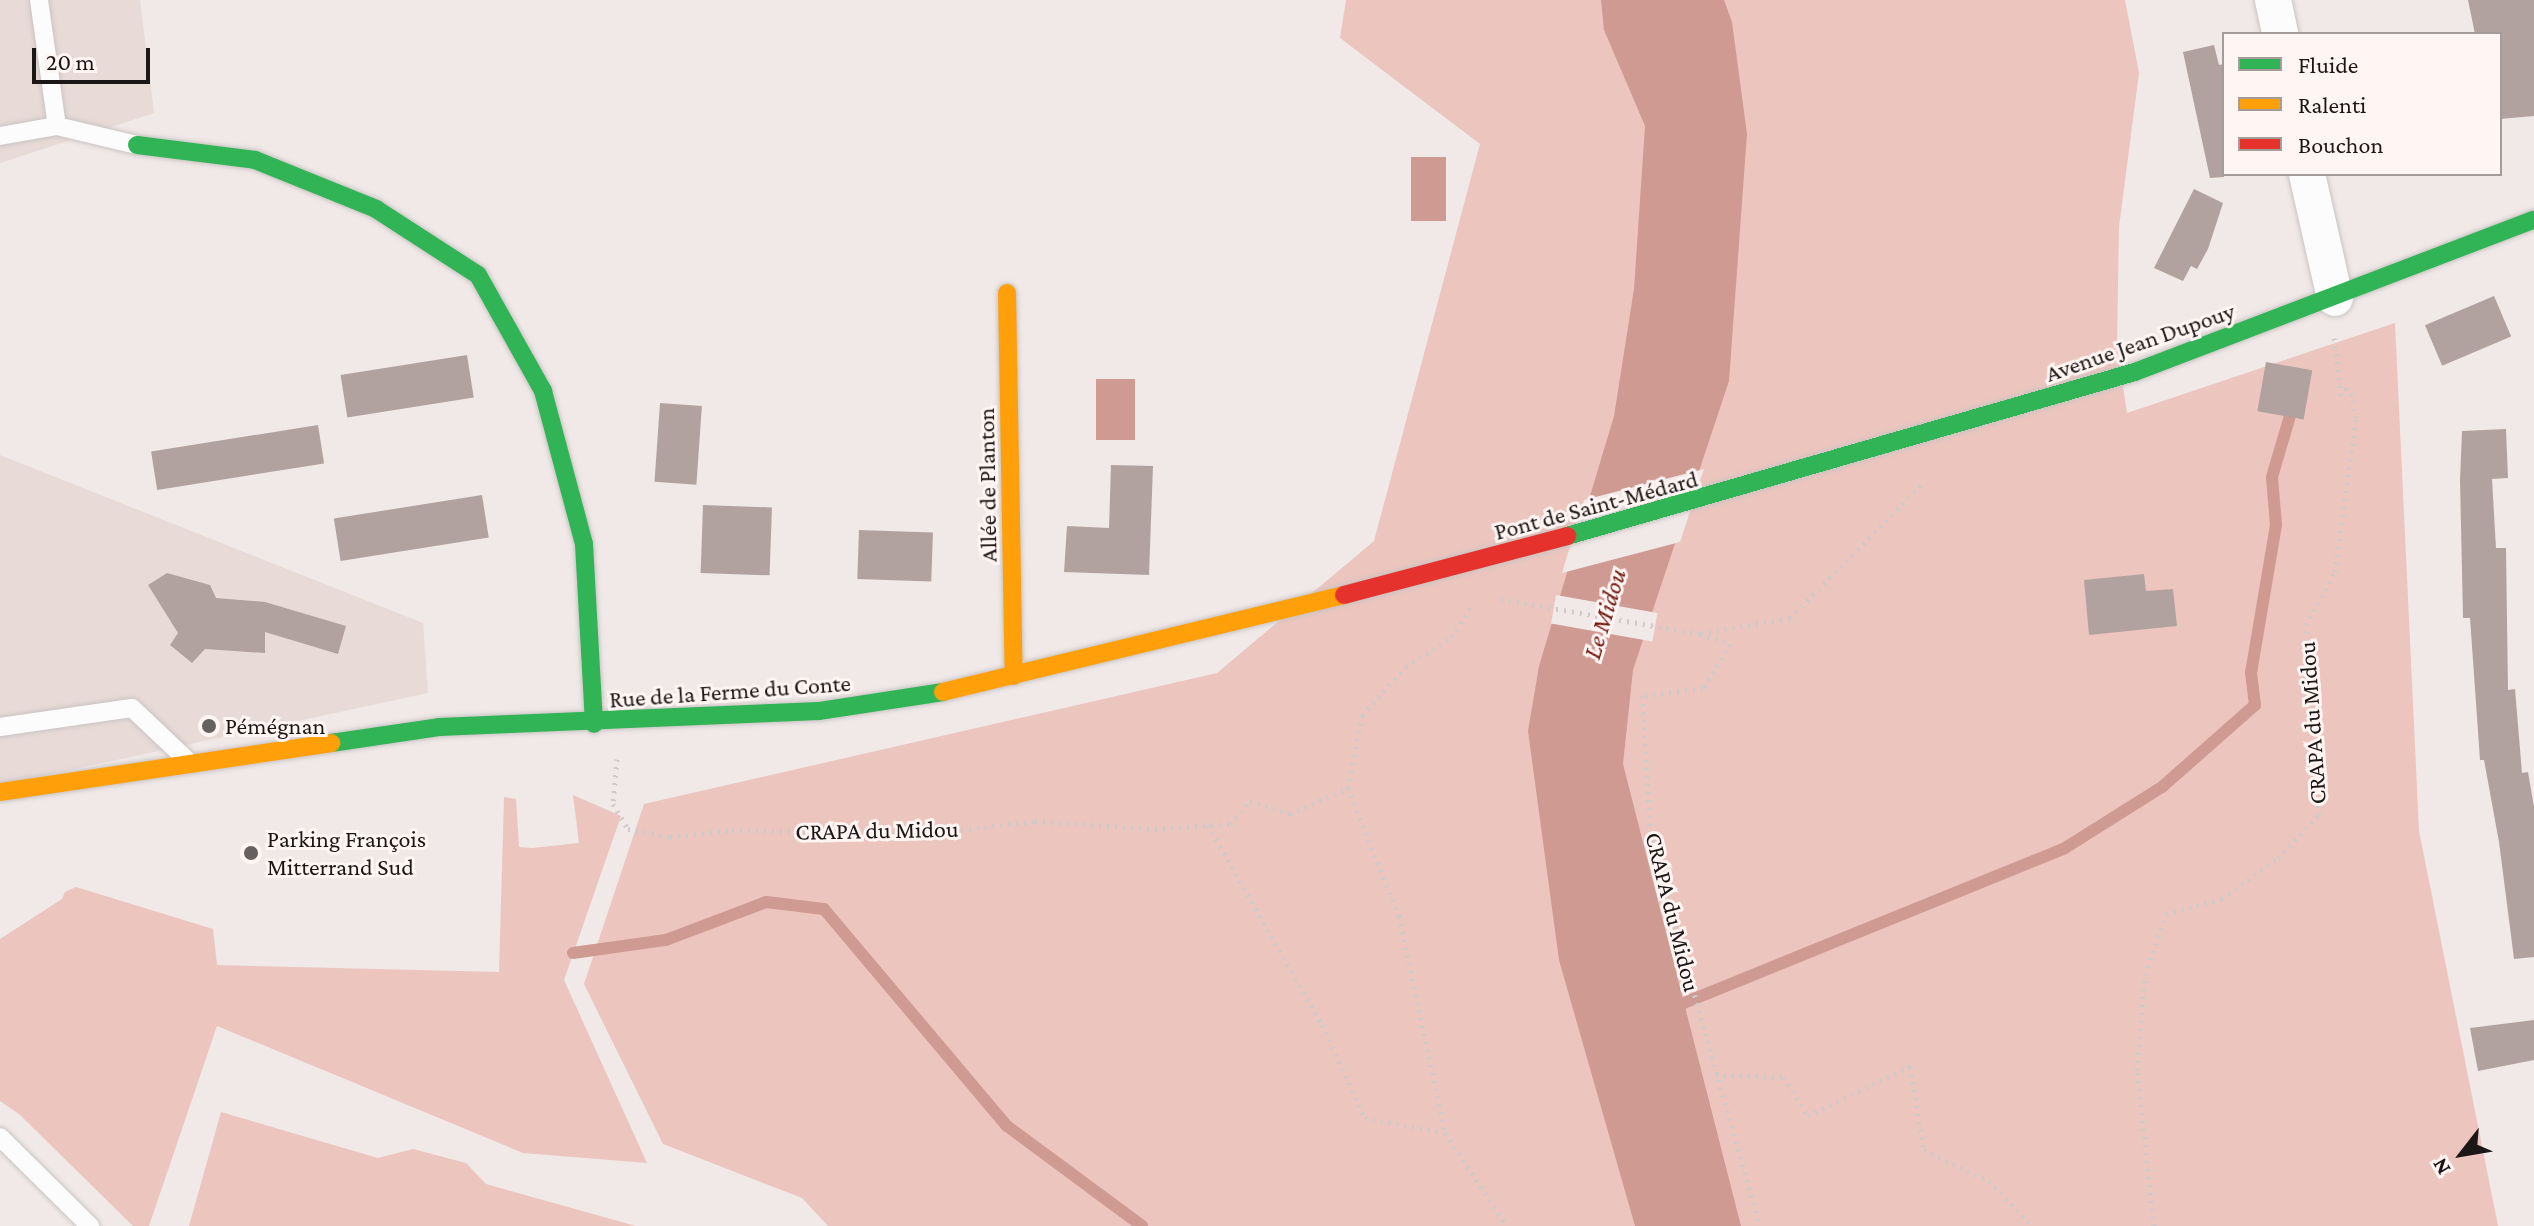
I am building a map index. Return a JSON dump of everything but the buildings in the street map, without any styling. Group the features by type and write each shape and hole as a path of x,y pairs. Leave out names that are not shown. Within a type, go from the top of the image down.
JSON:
{"street":[{"path":"2273,0 2280,32"},
{"path":"137,145 255,160 376,209 478,275 543,391 584,544 594,724"},
{"path":"2307,176 2331,300"},
{"name":"Avenue Jean Dupouy","path":"1754,487 2135,372 2331,300 2534,220"},
{"name":"Allée de Planton","path":"1007,293 1014,676"},
{"name":"Pont de Saint-Médard","path":"1451,568 1754,487"},
{"name":"Rue de la Ferme du Conte","path":"0,792 439,727 594,724 819,711 911,699 1451,568"}],"lane":[{"path":"39,0 57,126"},
{"path":"0,136 57,126 137,145"},
{"path":"0,727 132,708 192,764"},
{"path":"0,1137 90,1226"}],"path":[{"path":"2331,300 2341,396"},
{"name":"CRAPA du Midou","path":"2154,1226 2137,1070 2145,975 2166,914 2222,899 2278,858 2319,815 2316,726 2305,681 2306,625 2335,572 2356,418 2352,395 2340,383"},
{"path":"1451,568 1478,595 1700,634 1790,618 1939,466 1955,428"},
{"path":"1478,595 1452,637 1406,667 1362,715 1348,788 1399,916 1445,1133 1507,1226"},
{"name":"CRAPA du Midou","path":"1700,634 1730,644 1703,688 1642,696 1651,841 1760,1226"},
{"name":"CRAPA du Midou","path":"617,753 613,804 628,829 670,837 732,830 929,834 1035,821 1155,829 1230,824 1250,801 1290,814 1348,788"},
{"path":"1207,825 1322,1025 1365,1118 1445,1133"},
{"path":"1716,1075 1784,1077 1808,1116 1910,1066 1924,1150 1989,1181 2032,1226"}],"shaded area":[{"path":"0,0 140,0 154,113 0,163"},
{"path":"1346,0 2125,0 2139,73 2119,227 2117,346 2127,413 2395,323 2419,831 2498,1226 828,1226 802,1198 663,1144 584,984 644,804 1217,673 1374,541 1480,144 1340,38"},
{"path":"0,455 423,623 428,693 0,785"},
{"path":"573,795 621,816 564,980 647,1163 523,1153 217,1026 149,1226 133,1226 19,1114 0,1101 0,939 62,899 65,892 76,887 213,929 217,965 499,972 504,797 516,799 519,847 532,848 579,843"},
{"path":"221,1112 378,1158 413,1149 466,1163 486,1184 636,1226 189,1226"}],"water":[{"name":"Le Midou","path":"1601,0 1724,0 1732,22 1747,134 1729,381 1633,670 1623,764 1741,1226 1635,1226 1559,960 1528,731 1539,666 1614,416 1634,289 1645,126 1604,30"},
{"path":"1411,157 1446,157 1446,221 1411,221"},
{"path":"1096,379 1135,379 1135,440 1096,440"}],"pier":[{"path":"1704,469 1680,542 1562,573 1584,500"},
{"path":"1556,595 1657,613 1652,641 1551,624"}],"waterway":[{"path":"1669,1009 2065,848 2162,787 2255,705 2251,673 2276,525 2272,477 2290,416"},
{"path":"573,953 666,940 766,902 824,909 1007,1126 1142,1226"}],"traffic: fast":[{"path":"137,145 255,160 376,209 478,275 543,391 584,544 594,724"},
{"path":"1567,536 2135,372 2534,220"},
{"path":"331,743 439,727 819,711 943,692"}],"traffic: slow":[{"path":"1007,293 1014,676"},
{"path":"943,692 1344,595"},
{"path":"0,792 331,743"}],"traffic: jam":[{"path":"1344,595 1567,536"}],"place":[{"name":"Pémégnan","path":"209,726"},
{"name":"Parking François Mitterrand Sud","path":"251,853"}]}
